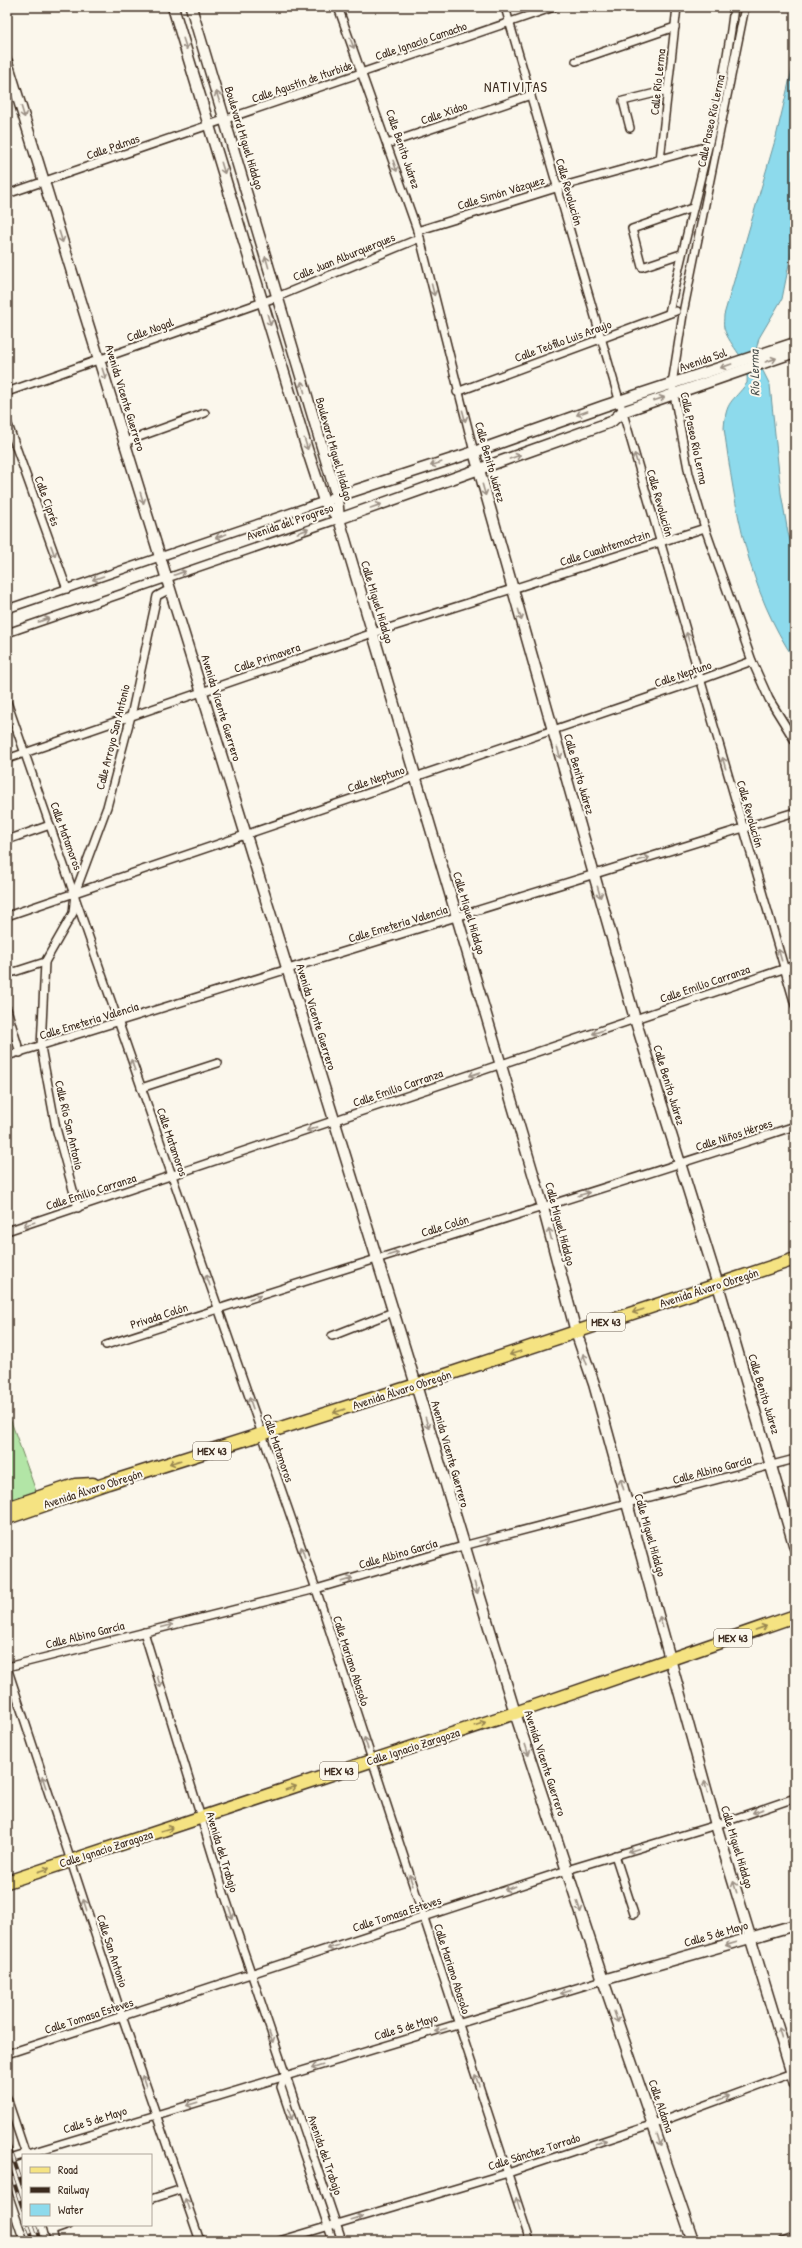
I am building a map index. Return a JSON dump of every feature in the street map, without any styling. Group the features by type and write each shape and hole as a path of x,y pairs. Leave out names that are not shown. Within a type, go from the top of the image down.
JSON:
{"main road":[{"name":"Avenida Álvaro Obregón","path":"7,1518 108,1483 262,1436 416,1386 795,1259"},
{"path":"7,1508 75,1485 108,1483"},
{"path":"7,1525 81,1499 108,1483"},
{"name":"Calle Ignacio Zaragoza","path":"7,1882 515,1713 672,1660 795,1616"}],"street":[{"name":"Boulevard Miguel Hidalgo","path":"173,7 324,501 339,519"},
{"name":"Boulevard Miguel Hidalgo","path":"191,7 337,496 339,519"},
{"name":"Calle Benito Juárez","path":"338,7 363,73 420,238 457,392 478,470 635,1019 679,1165 718,1285 795,1548"},
{"name":"Calle Revolución","path":"505,7 556,188 795,1006"},
{"name":"Calle Ignacio Camacho","path":"363,73 554,7"},
{"name":"Calle Río Lerma","path":"660,160 677,7"},
{"path":"692,208 632,229 642,267 681,254 708,146 731,36 734,7"},
{"name":"Calle Paseo Río Lerma","path":"745,7 684,308 672,389 690,474 705,528 752,661 769,699 795,741"},
{"path":"576,61 675,28"},
{"name":"Avenida Vicente Guerrero","path":"7,62 335,1121 463,1546 515,1713 603,1980"},
{"name":"Calle Agustín de Iturbide","path":"225,120 363,73"},
{"path":"630,128 623,101 668,90"},
{"name":"Calle Xidoo","path":"387,144 531,95"},
{"name":"Calle Palmas","path":"7,194 225,120"},
{"name":"Calle Simón Vázquez","path":"417,231 556,188 708,146"},
{"name":"Calle Juan Alburquerques","path":"277,297 420,238"},
{"name":"Calle Teófilo Luis Araujo","path":"457,392 672,312 681,254"},
{"name":"Calle Nogal","path":"7,392 277,297"},
{"name":"Avenida Sol","path":"621,407 792,348"},
{"name":"Avenida del Progreso","path":"7,609 337,496 474,452 604,406 621,407"},
{"name":"Avenida del Progreso","path":"7,633 339,519 611,422 621,407"},
{"path":"125,442 205,413"},
{"name":"Calle Ciprés","path":"7,422 67,589"},
{"name":"Calle Miguel Hidalgo","path":"339,519 543,1207 576,1332 594,1384 672,1660 716,1825 751,1938 791,2057 792,2073 795,2084"},
{"name":"Calle Cuauhtemoctzin","path":"512,589 705,528"},
{"name":"Calle Primavera","path":"7,759 373,633 512,589"},
{"name":"Calle Arroyo San Antonio","path":"75,893 106,807 131,716 157,596 170,590"},
{"name":"Calle Neptuno","path":"7,916 752,661"},
{"name":"Calle Matamoros","path":"7,702 75,893 141,1088 316,1589"},
{"name":"Calle Emeteria Valencia","path":"7,1056 119,1023 795,812"},
{"path":"7,840 50,825"},
{"path":"14,972 45,962 73,913 75,893"},
{"name":"Calle Río San Antonio","path":"45,962 41,1047 56,1128 78,1208"},
{"name":"Calle Emilio Carranza","path":"7,1231 795,965"},
{"path":"7,1009 20,1053"},
{"path":"141,1088 218,1063"},
{"name":"Calle Niños Héroes","path":"679,1165 795,1126"},
{"name":"Calle Colón","path":"218,1308 679,1165"},
{"name":"Privada Colón","path":"106,1345 218,1308"},
{"path":"332,1336 393,1312"},
{"name":"Calle Albino García","path":"7,1667 316,1589 463,1546 795,1459"},
{"name":"Calle Mariano Abasolo","path":"316,1589 530,2241"},
{"name":"Avenida del Trabajo","path":"144,1632 200,1818 250,1974 342,2241"},
{"name":"Calle San Antonio","path":"7,1667 122,2016 200,2241"},
{"name":"Calle Tomasa Esteves","path":"7,2054 567,1870 716,1825 795,1798"},
{"path":"615,1855 634,1914"},
{"name":"Calle 5 de Mayo","path":"28,2154 603,1980 795,1925"},
{"name":"Calle Aldama","path":"603,1980 654,2124 693,2241"},
{"name":"Calle Sánchez Torrado","path":"279,2241 508,2173 654,2124 792,2073"},
{"name":"Avenida del Trabajo","path":"285,2077 281,2087 333,2241"},
{"path":"7,2098 25,2154"},
{"name":"Calle 5 de Mayo","path":"7,2160 22,2156"},
{"path":"152,2199 182,2190"},
{"path":"7,2191 24,2241"},
{"path":"55,2241 51,2228 63,2226"},
{"path":"783,2241 795,2236"}],"green space":[{"path":"7,1410 37,1494 7,1505"}],"water":[{"name":"Río Lerma","path":"795,57 795,234 782,299 759,338 756,350 759,363 770,385 781,493 788,533 795,557 795,660 779,634 766,606 755,578 739,519 724,428 728,407 747,383 747,374 742,360 730,342 724,328 724,315 776,137"}],"railway":[{"path":"7,2140 22,2184"},
{"path":"7,2162 22,2206"},
{"path":"28,2226 34,2241"},
{"path":"36,2226 41,2241"}],"district":[{"name":"NATIVITAS","path":"516,87"}]}
